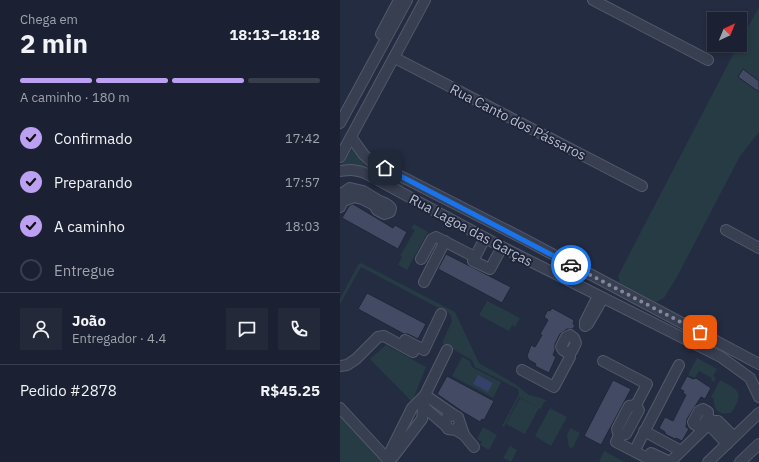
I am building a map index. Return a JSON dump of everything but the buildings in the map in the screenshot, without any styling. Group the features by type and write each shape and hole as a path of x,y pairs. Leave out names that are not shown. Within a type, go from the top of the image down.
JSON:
{"street":[{"path":"340,110 399,0"},
{"path":"340,123 407,0"},
{"path":"340,157 426,0"},
{"path":"593,0 708,60"},
{"name":"Rua Canto dos Pássaros","path":"395,58 642,186"},
{"name":"Rua Lagoa das Garças","path":"351,137 364,155 371,161 759,364"},
{"name":"Rua Lagoa das Garças","path":"340,172 358,170 502,247 721,357 750,378 759,397"},
{"path":"405,196 413,182"},
{"path":"343,195 350,188 357,188 380,203"},
{"path":"380,203 393,189"},
{"path":"340,207 343,201 354,197 380,203"},
{"path":"726,230 759,248"},
{"path":"422,259 432,239 436,237 490,269 502,247"},
{"path":"474,259 485,238"},
{"path":"424,282 445,243"},
{"path":"522,370 554,387 585,322 601,297"},
{"path":"389,341 398,336 424,350 441,314"},
{"path":"340,366 351,366 382,339 389,341 412,354"},
{"path":"721,357 726,346"},
{"path":"389,460 412,408 425,395 447,350"},
{"path":"603,361 647,384 636,405 629,406 617,429 619,436 616,442 653,457 670,462 693,440 705,422"},
{"path":"637,446 679,365"},
{"path":"750,378 759,370"},
{"path":"389,460 422,419 425,395"},
{"path":"425,395 458,417 457,429"},
{"path":"424,407 457,429 474,447"},
{"path":"340,408 389,460"},
{"path":"708,462 759,413"},
{"path":"454,415 447,418 445,422 457,429"},
{"path":"705,422 718,421 730,441"},
{"path":"693,440 705,422"},
{"path":"644,432 681,451"},
{"path":"740,462 759,444"},
{"path":"628,456 641,462"}],"shaded area":[{"path":"759,7 759,132 740,156 678,275 664,298 656,302 620,283 618,276 734,52 747,52 747,29"},
{"path":"353,148 403,182 405,185 401,188 340,166"},
{"path":"414,224 428,232 407,270 398,265 402,257 400,256 415,230 411,228"},
{"path":"361,263 455,312 479,363 515,384 529,395 547,401 544,402 541,409 539,408 525,434 506,424 520,398 538,407 519,397 504,427 502,426 519,394 518,389 475,367 472,360 442,343 452,321 450,314 361,267 340,304 340,299 358,265"},
{"path":"487,301 520,318 515,327 512,325 509,331 479,315"},
{"path":"386,345 426,367 412,402 370,359"},
{"path":"462,357 470,361 472,367 501,382 493,398 452,376"},
{"path":"697,358 717,369 713,376 716,378 714,382 711,380 712,378 699,371 695,378 688,375"},
{"path":"720,380 736,390 739,396 738,401 731,413 721,413 718,411 715,407 714,399 711,397"},
{"path":"550,408 567,417 551,446 535,436"},
{"path":"340,416 382,462 340,462"},
{"path":"483,427 497,435 489,450 480,445 482,442 477,439"},
{"path":"570,428 580,433 572,449 569,447 567,436"},
{"path":"510,446 517,450 511,462 503,458"},
{"path":"604,451 625,462 599,462"}],"water":[{"path":"478,375 493,383 488,392 473,384"}],"way so far":[{"path":"571,265 700,332"}],"route":[{"path":"385,168 524,239 571,265"}]}
